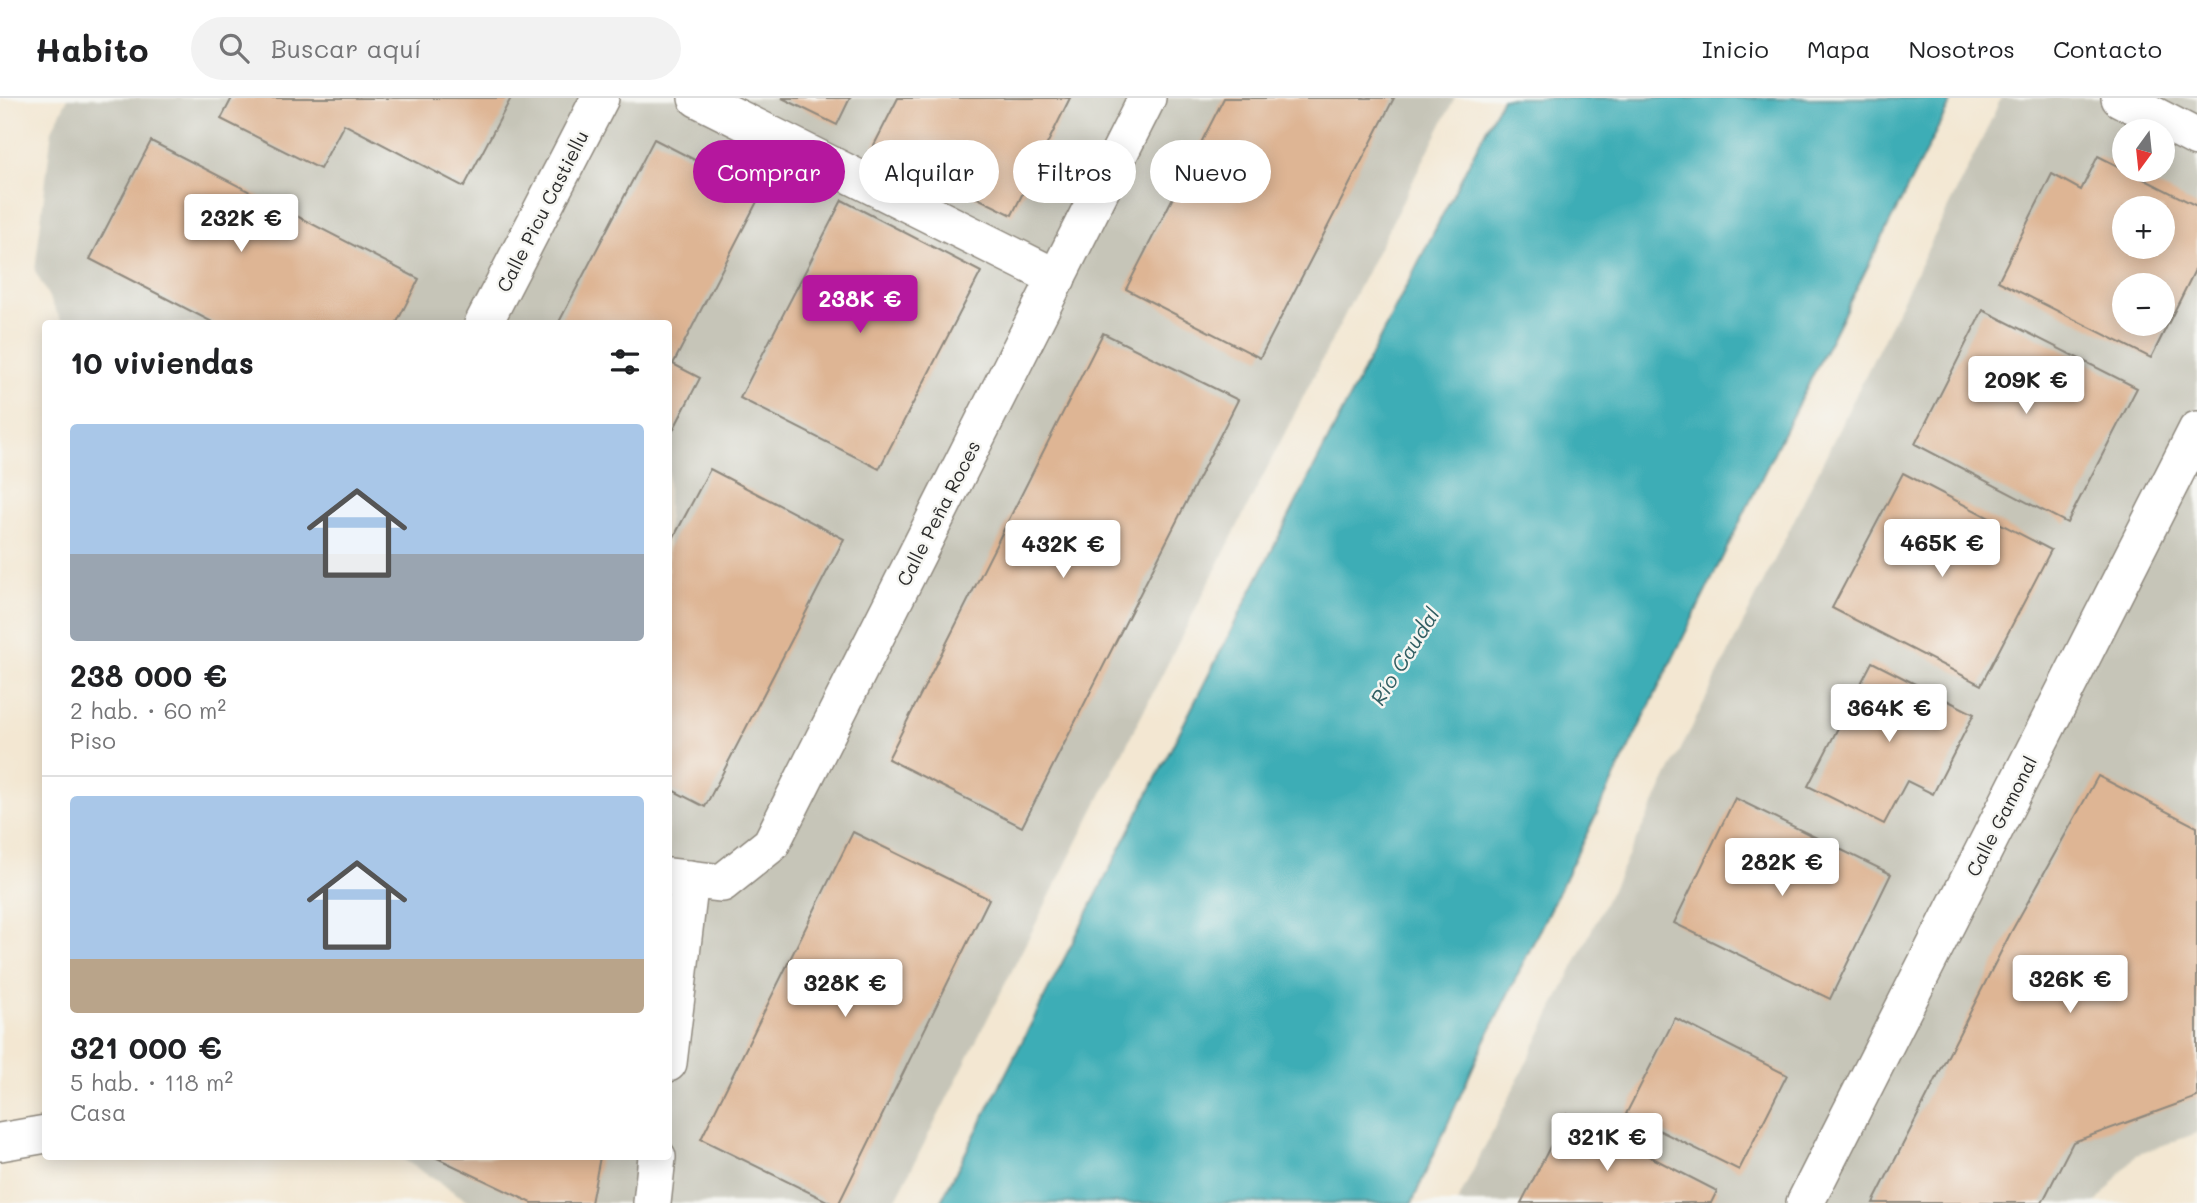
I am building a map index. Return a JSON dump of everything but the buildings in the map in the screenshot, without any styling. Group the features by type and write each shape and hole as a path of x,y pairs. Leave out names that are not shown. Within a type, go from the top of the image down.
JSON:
{"street":[{"name":"Calle Picu Castiellu","path":"485,320 600,98"},
{"path":"698,98 1057,278"},
{"name":"Calle Peña Roces","path":"679,878 722,883 771,844 1147,98"},
{"path":"2120,98 2197,138"},
{"name":"Calle Gamonal","path":"1805,1203 2197,430"},
{"path":"672,996 679,878"},
{"path":"0,1142 42,1135"},
{"path":"652,1203 657,1160"}],"shaded area":[{"path":"68,98 1455,98 894,1203 471,1203 405,1160 672,1160 672,320 61,320 35,271 52,130"},
{"path":"2001,98 2197,98 2197,1133 2136,1155 2096,1203 1457,1203"}],"water":[{"name":"Río Caudal","path":"1502,98 1953,98 1786,428 1482,1047 1412,1203 940,1203"}]}
